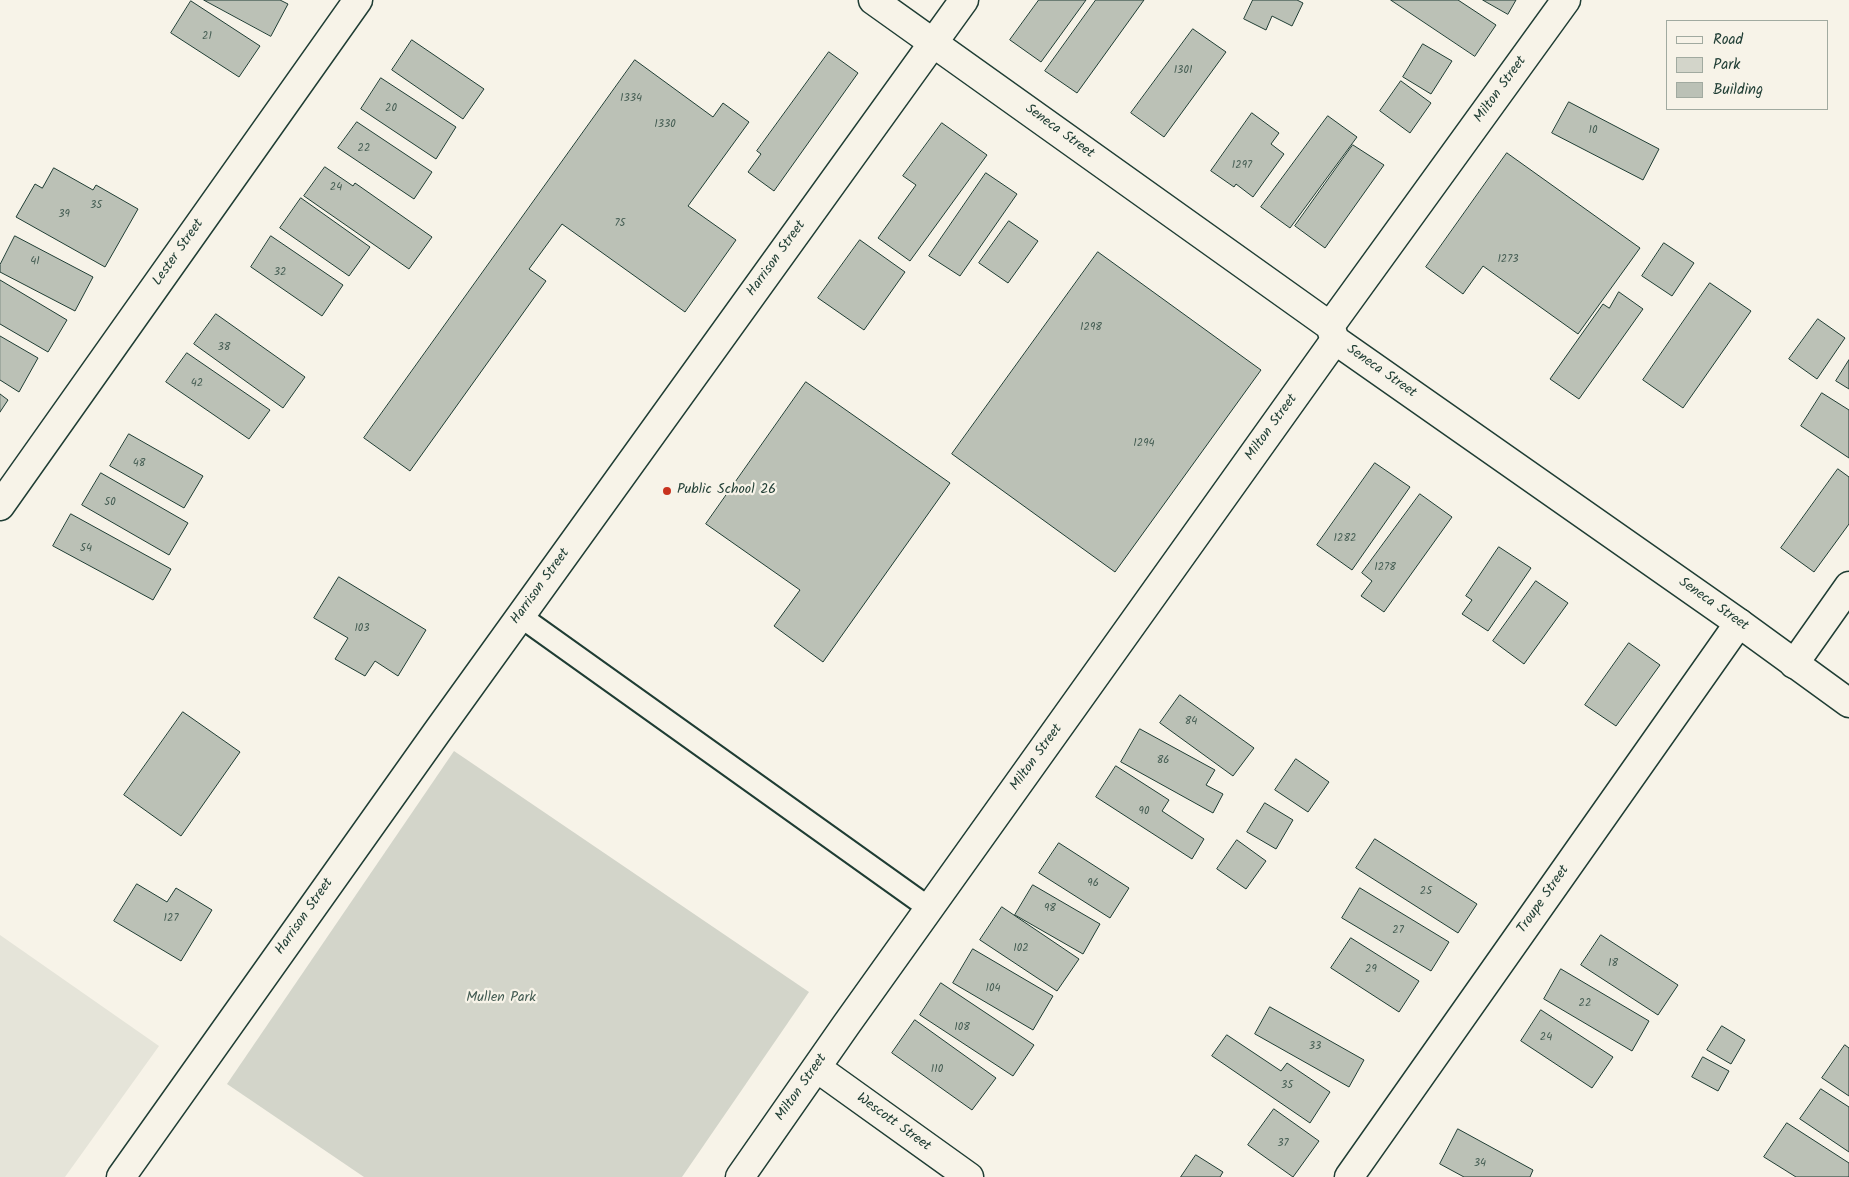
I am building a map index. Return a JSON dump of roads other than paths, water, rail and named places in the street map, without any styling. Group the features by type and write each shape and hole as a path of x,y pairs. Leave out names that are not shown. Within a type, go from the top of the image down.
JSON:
{"street":[{"name":"Lester Street","path":"0,506 358,0"},
{"name":"Seneca Street","path":"873,0 1849,703"},
{"name":"Harrison Street","path":"121,1177 520,616 964,0"},
{"name":"Milton Street","path":"740,1177 1566,0"},
{"path":"1794,664 1849,586"},
{"name":"Troupe Street","path":"1349,1177 1739,623"},
{"name":"Wescott Street","path":"817,1068 969,1177"}],"lane":[{"path":"520,616 929,908"}],"place":[{"name":"Public School 26","path":"667,491"}],"park label":[{"name":"Mullen Park","path":"501,999"}]}
